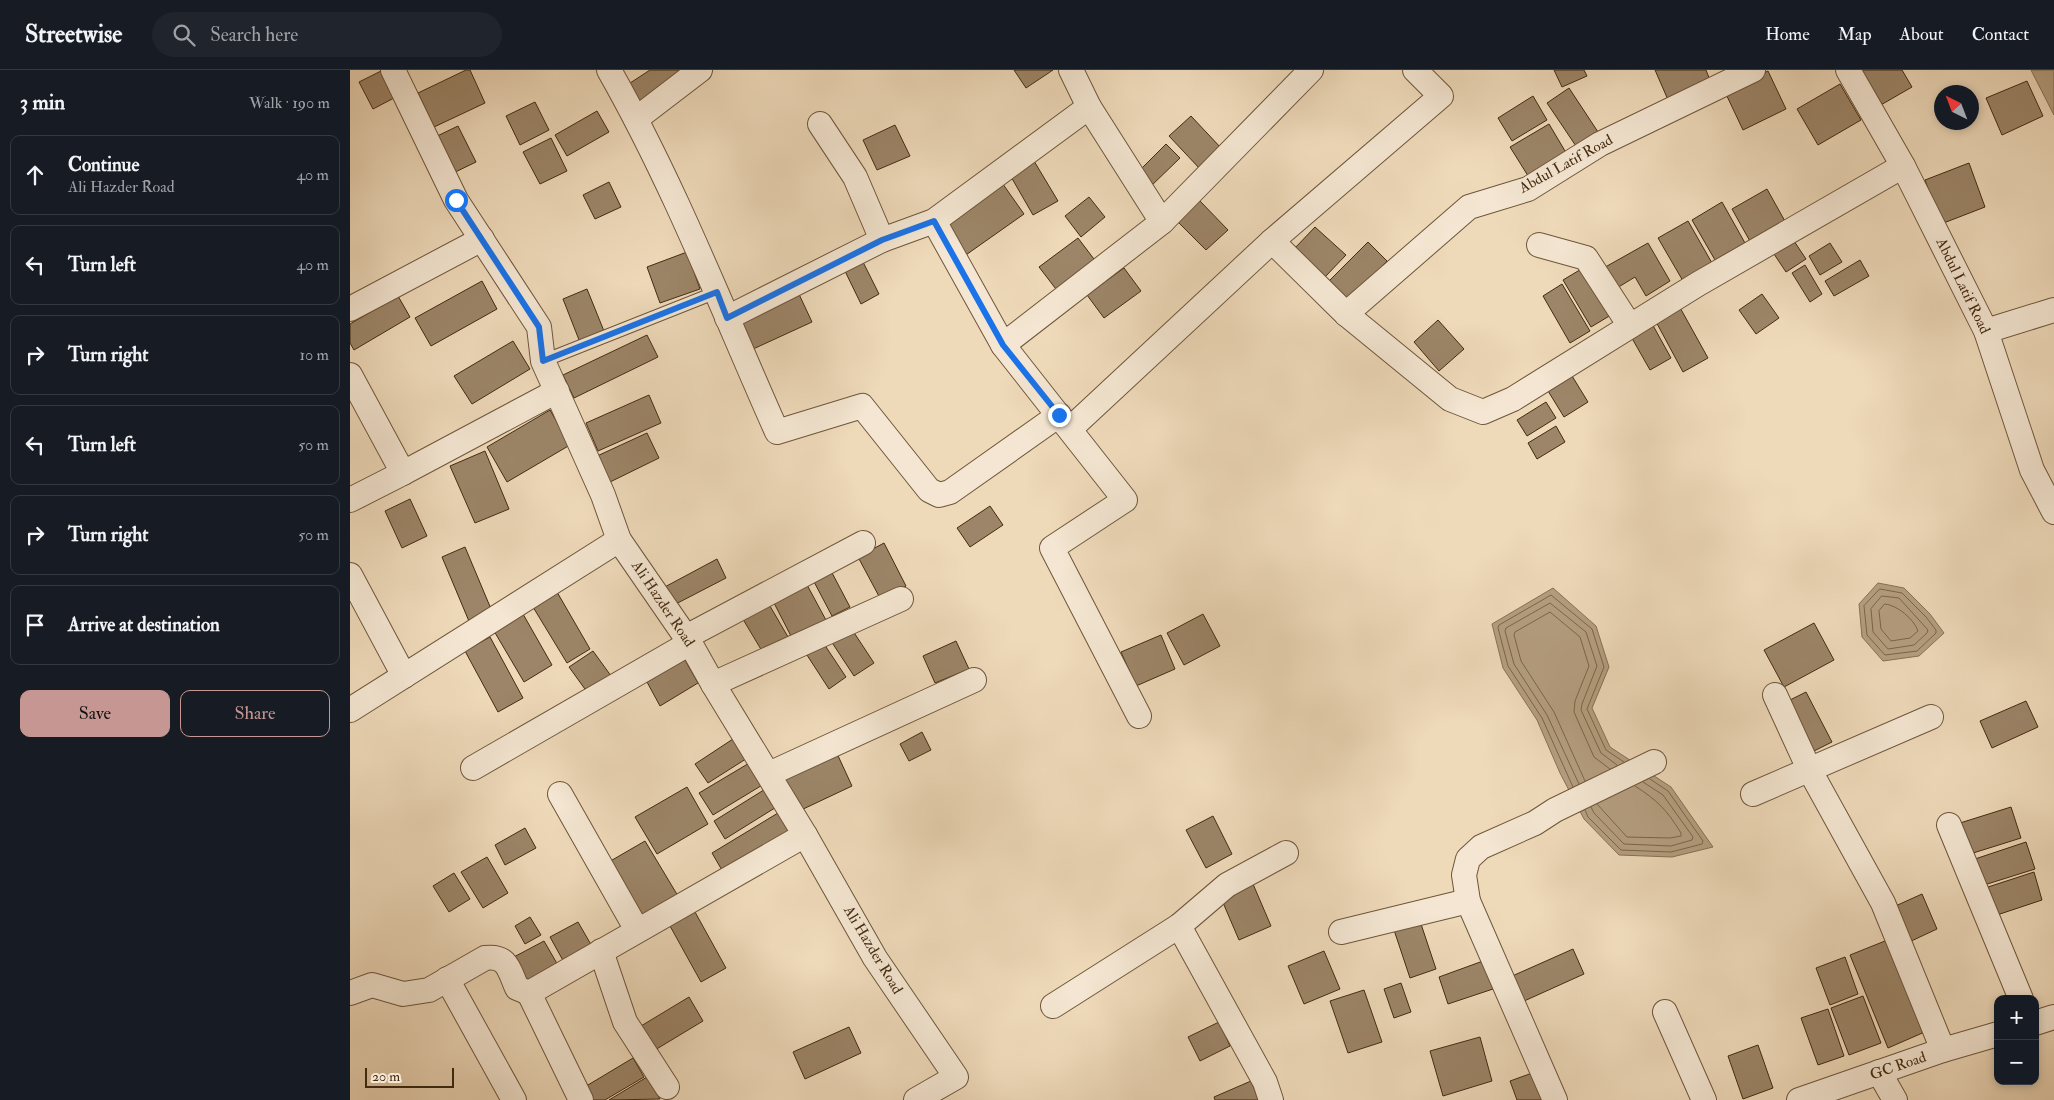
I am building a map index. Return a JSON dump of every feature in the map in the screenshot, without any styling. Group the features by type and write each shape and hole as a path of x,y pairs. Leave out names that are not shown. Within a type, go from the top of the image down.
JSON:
{"street":[{"name":"Ali Hazder Road","path":"393,70 456,200 539,327 543,361 603,495 619,540 688,640 806,835 875,958 956,1077 916,1100"},
{"path":"609,70 636,119 717,292 777,432 862,406 928,490 939,495 950,492 1064,422 1441,96 1415,70"},
{"path":"636,119 700,70"},
{"path":"1071,70 1088,106 1162,222"},
{"path":"1003,345 1162,222 1311,70"},
{"name":"Abdul Latif Road","path":"1346,314 1469,207 1528,189 1600,144 1753,70"},
{"name":"Abdul Latif Road","path":"1848,70 1903,166 1986,331 2032,470 2054,512"},
{"path":"727,318 882,240 934,221 1088,106"},
{"path":"820,124 855,177 882,240"},
{"path":"1272,241 1346,314 1450,399 1483,412 1513,399 1698,284 1903,166"},
{"path":"934,221 1003,345 1125,500 1052,548 1139,716"},
{"path":"350,309 482,240"},
{"path":"1539,245 1586,258 1630,326"},
{"path":"1986,331 2054,310"},
{"path":"350,375 403,473"},
{"path":"350,500 557,391"},
{"path":"350,710 619,540"},
{"path":"473,768 688,640 864,542"},
{"path":"350,574 404,676"},
{"path":"713,684 901,599"},
{"path":"769,774 974,680"},
{"path":"1774,695 1809,769 1883,903 1943,1050"},
{"path":"1753,794 1931,717"},
{"path":"1555,1100 1468,901 1464,875 1468,859 1481,847 1535,823 1555,810 1654,762"},
{"path":"560,794 638,930"},
{"path":"1949,825 2019,995"},
{"path":"529,993 806,835"},
{"path":"1052,1006 1179,926 1227,885 1286,853"},
{"path":"1340,932 1468,901"},
{"path":"1179,926 1265,1082 1271,1100"},
{"path":"601,951 625,1022 667,1087"},
{"path":"350,993 372,985 403,994 429,990 485,958 495,957 505,961 517,988 529,993 581,1100"},
{"path":"447,979 514,1100"},
{"path":"1665,1012 1704,1100"},
{"path":"2039,1022 2054,1017"},
{"name":"GC Road","path":"1798,1100 1943,1050 1994,1035"},
{"path":"1879,1072 1895,1100"}],"lane":[{"path":"543,361 717,292"}],"water":[{"path":"2031,70 2054,70 2054,115"},
{"path":"1878,583 1904,588 1930,614 1944,633 1919,656 1883,661 1862,637 1859,604"},
{"path":"1553,588 1596,626 1609,667 1592,708 1610,747 1671,787 1713,847 1672,857 1619,855 1584,819 1560,773 1537,720 1503,668 1492,624"}],"building":[{"path":"466,70 470,70 485,103 434,127 418,93"},
{"path":"650,70 683,70 636,104 624,87"},
{"path":"1014,70 1053,70 1026,88"},
{"path":"1554,70 1584,70 1587,76 1562,87"},
{"path":"1655,70 1706,70 1711,83 1669,102"},
{"path":"1858,70 1902,70 1912,87 1879,106"},
{"path":"381,71 394,98 373,109 359,82"},
{"path":"1768,71 1786,109 1743,130 1725,92"},
{"path":"2027,81 2043,116 2002,135 1986,98"},
{"path":"1840,84 1861,120 1818,145 1797,109"},
{"path":"1569,88 1602,138 1580,152 1547,103"},
{"path":"1533,96 1547,120 1512,141 1498,118"},
{"path":"535,102 549,130 520,145 506,116"},
{"path":"597,111 609,132 567,156 555,135"},
{"path":"1191,116 1222,149 1200,169 1169,136"},
{"path":"1549,124 1568,156 1530,179 1510,147"},
{"path":"895,125 910,156 877,170 863,140"},
{"path":"458,126 476,162 447,176 429,140"},
{"path":"551,138 567,171 540,184 523,152"},
{"path":"1166,144 1180,158 1149,188 1136,174"},
{"path":"1034,161 1058,201 1033,215 1010,175"},
{"path":"1969,163 1985,207 1941,224 1925,180"},
{"path":"1000,180 1024,214 963,257 939,223"},
{"path":"609,182 621,207 595,219 583,195"},
{"path":"1767,189 1786,223 1751,243 1732,209"},
{"path":"1089,197 1105,217 1081,237 1065,216"},
{"path":"1199,200 1228,230 1206,250 1177,221"},
{"path":"1722,202 1745,243 1715,260 1692,220"},
{"path":"1688,221 1712,263 1683,281 1658,238"},
{"path":"1315,227 1346,255 1324,278 1294,249"},
{"path":"1078,238 1097,263 1059,293 1039,267"},
{"path":"1794,241 1806,259 1786,272 1774,254"},
{"path":"1368,242 1387,261 1348,301 1329,281"},
{"path":"1648,243 1670,281 1646,296 1635,277 1612,291 1600,270"},
{"path":"1830,243 1842,262 1820,275 1809,256"},
{"path":"687,252 700,289 660,303 647,267"},
{"path":"861,258 879,294 861,304 843,267"},
{"path":"1860,260 1869,276 1834,296 1825,281"},
{"path":"1805,265 1822,294 1810,302 1792,273"},
{"path":"1124,268 1141,291 1104,318 1087,295"},
{"path":"1583,268 1611,315 1591,327 1563,280"},
{"path":"482,281 497,309 431,346 415,318"},
{"path":"1562,284 1590,331 1570,343 1543,296"},
{"path":"587,289 606,336 581,345 563,299"},
{"path":"797,290 812,322 751,350 737,318"},
{"path":"1762,294 1779,318 1756,334 1739,310"},
{"path":"398,296 410,317 354,350 350,343 350,324"},
{"path":"1678,304 1708,358 1683,372 1654,318"},
{"path":"1438,320 1464,349 1439,371 1414,342"},
{"path":"1650,320 1671,358 1650,370 1629,333"},
{"path":"647,335 658,357 574,398 563,375"},
{"path":"513,341 530,369 472,404 454,376"},
{"path":"1569,371 1588,402 1564,417 1545,386"},
{"path":"649,395 661,423 598,451 586,423"},
{"path":"1546,402 1556,418 1527,436 1517,420"},
{"path":"550,410 570,445 507,482 487,447"},
{"path":"1556,426 1565,442 1537,459 1528,443"},
{"path":"647,433 659,458 608,483 595,457"},
{"path":"485,451 509,509 475,523 450,466"},
{"path":"410,499 427,536 402,548 385,511"},
{"path":"990,506 1003,525 970,547 957,528"},
{"path":"884,543 906,586 881,600 858,557"},
{"path":"465,547 494,616 471,626 442,557"},
{"path":"717,559 726,578 670,607 661,589"},
{"path":"830,569 850,607 832,616 812,578"},
{"path":"806,583 827,622 793,640 773,601"},
{"path":"557,592 590,649 567,663 533,607"},
{"path":"767,601 791,642 765,656 741,616"},
{"path":"523,614 552,665 524,682 494,631"},
{"path":"1203,614 1220,646 1184,665 1167,633"},
{"path":"1814,623 1834,660 1784,687 1764,650"},
{"path":"849,625 874,663 854,676 829,638"},
{"path":"1161,635 1175,669 1136,686 1121,652"},
{"path":"490,637 523,698 498,712 465,651"},
{"path":"822,641 846,677 829,689 805,652"},
{"path":"956,641 969,669 935,683 923,656"},
{"path":"593,651 614,680 590,696 569,667"},
{"path":"685,660 698,683 660,706 647,682"},
{"path":"1806,692 1832,742 1808,754 1782,704"},
{"path":"2026,701 2038,727 1992,748 1980,721"},
{"path":"922,732 931,750 909,761 900,744"},
{"path":"736,737 749,757 708,783 695,764"},
{"path":"834,747 852,786 799,811 781,772"},
{"path":"751,762 764,784 713,815 699,793"},
{"path":"687,787 708,824 657,854 635,817"},
{"path":"767,788 778,806 725,839 714,821"},
{"path":"2011,807 2021,838 1970,854 1960,823"},
{"path":"778,813 790,833 723,872 712,853"},
{"path":"1213,816 1232,854 1206,868 1186,830"},
{"path":"525,828 536,848 505,865 495,845"},
{"path":"645,841 678,896 640,919 607,863"},
{"path":"2026,842 2035,869 1981,886 1972,860"},
{"path":"487,857 508,893 483,908 461,872"},
{"path":"2034,872 2042,900 1991,917 1982,889"},
{"path":"454,873 470,899 449,912 433,886"},
{"path":"1253,884 1271,926 1239,940 1221,898"},
{"path":"1922,894 1937,929 1907,943 1891,908"},
{"path":"695,912 726,968 701,982 670,926"},
{"path":"530,917 541,935 525,944 515,926"},
{"path":"1420,921 1436,969 1410,978 1394,930"},
{"path":"578,922 593,948 565,964 550,937"},
{"path":"1890,939 1927,1031 1888,1048 1850,955"},
{"path":"544,941 559,967 527,985 512,958"},
{"path":"1573,949 1584,974 1522,1002 1510,977"},
{"path":"1324,951 1340,989 1304,1004 1288,966"},
{"path":"1845,957 1858,994 1830,1005 1816,968"},
{"path":"1483,961 1493,989 1448,1004 1439,977"},
{"path":"1401,983 1411,1012 1394,1018 1384,989"},
{"path":"1364,990 1382,1042 1348,1053 1330,1001"},
{"path":"1863,996 1881,1043 1849,1055 1831,1008"},
{"path":"689,997 703,1021 650,1053 636,1029"},
{"path":"1828,1009 1844,1056 1818,1065 1801,1018"},
{"path":"1219,1022 1230,1046 1200,1061 1188,1037"},
{"path":"849,1027 861,1053 805,1079 793,1052"},
{"path":"1480,1037 1492,1081 1443,1096 1430,1051"},
{"path":"1758,1045 1773,1088 1743,1099 1728,1056"},
{"path":"633,1058 644,1077 605,1100 583,1100 578,1091"},
{"path":"1535,1072 1545,1100 1517,1100 1510,1081"},
{"path":"647,1077 660,1099 609,1100"},
{"path":"1251,1081 1259,1100 1215,1100 1214,1097"}],"route":[{"path":"456,200 539,327 543,361 717,292 727,318 882,240 934,221 1003,345 1059,415"}]}
